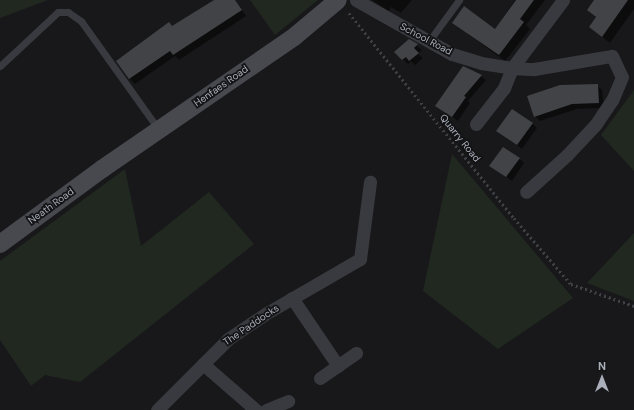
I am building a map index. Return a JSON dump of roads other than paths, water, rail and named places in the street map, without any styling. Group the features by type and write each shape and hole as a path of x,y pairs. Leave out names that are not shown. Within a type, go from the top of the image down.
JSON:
{"main road":[{"name":"Henfaes Road","path":"102,169 341,3"},
{"name":"Neath Road","path":"0,244 102,169"}],"street":[{"name":"School Road","path":"356,0 452,54 481,63 512,68 534,69 612,56 622,77 612,100 596,124 567,155 526,192"},
{"path":"476,124 504,88 512,68 564,0"},
{"name":"The Paddocks","path":"157,410 228,340 292,298 360,259 370,182"},
{"path":"292,298 338,366"},
{"path":"320,378 356,353"},
{"path":"203,364 256,410"},
{"path":"266,410 288,402"}],"lane":[{"path":"429,41 459,0"},
{"path":"0,66 58,12 68,12 80,21 159,130"}]}
